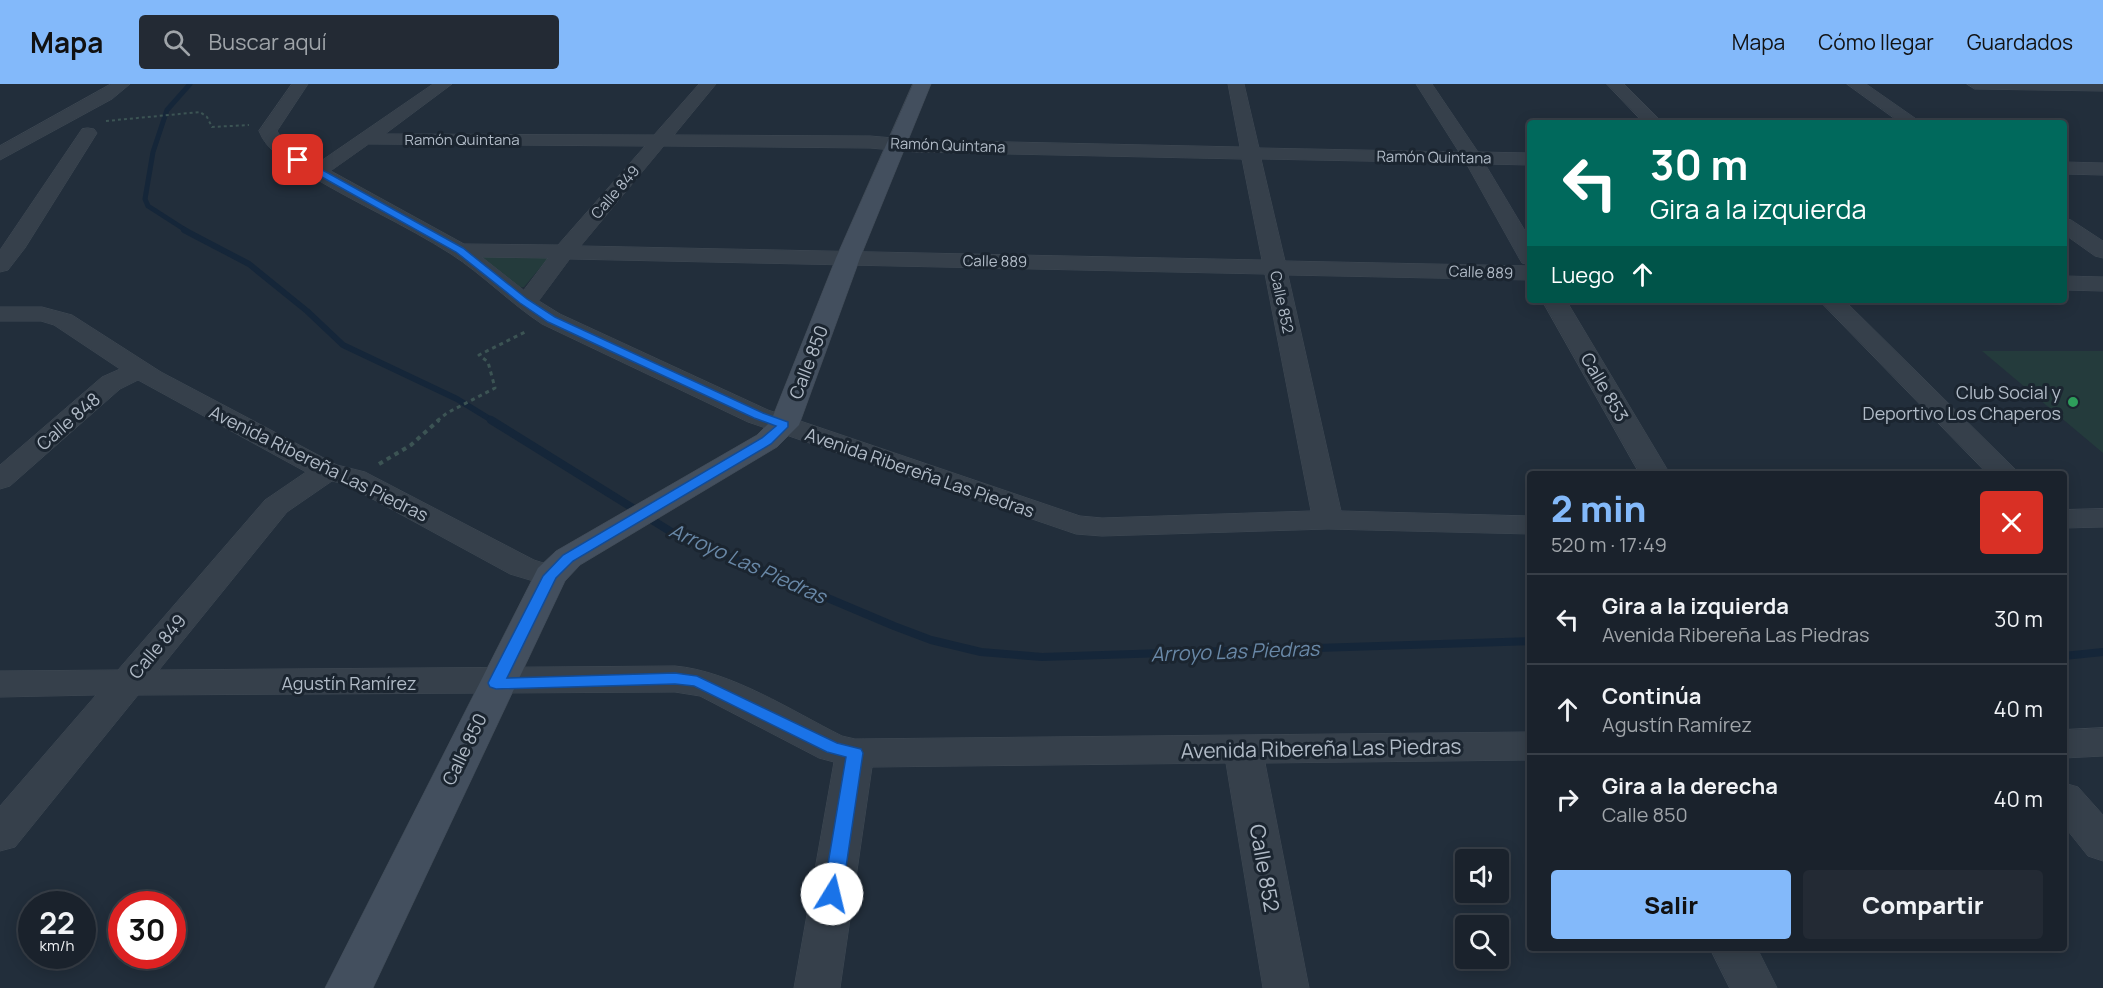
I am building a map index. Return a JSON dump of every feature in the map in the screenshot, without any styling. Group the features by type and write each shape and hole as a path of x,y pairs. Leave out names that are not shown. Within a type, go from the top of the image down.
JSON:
{"main road":[{"name":"Calle 850","path":"349,988 550,576 568,558 601,536 766,441 784,425 848,258 922,84"}],"street":[{"path":"0,154 122,84"},
{"path":"272,124 300,84"},
{"path":"318,172 444,84"},
{"name":"Calle 849","path":"523,301 531,296 564,252 708,84"},
{"name":"Calle 852","path":"1236,84 1328,520"},
{"path":"1424,84 1472,158 1527,253"},
{"path":"1615,84 1651,120"},
{"path":"1855,84 1909,120"},
{"path":"1975,84 2103,86"},
{"name":"Avenida Ribereña Las Piedras","path":"272,124 268,135 272,141 318,172 460,250 523,301 551,319 758,416 1076,525 1102,527 1328,520 1527,525"},
{"path":"0,133 88,133"},
{"path":"0,265 17,243 88,133"},
{"name":"Ramón Quintana","path":"366,139 870,142 1527,159"},
{"path":"2067,168 2103,169"},
{"path":"2067,226 2103,250"},
{"name":"Calle 889","path":"460,250 1527,273"},
{"path":"2067,283 2103,284"},
{"name":"Calle 853","path":"1556,303 1653,471"},
{"path":"1834,303 2003,471"},
{"name":"Avenida Ribereña Las Piedras","path":"14,314 42,314 63,320 152,378 522,567 550,576"},
{"name":"Calle 848","path":"0,480 111,383 140,369"},
{"name":"Calle 849","path":"0,835 126,682 276,506 341,474"},
{"path":"2067,519 2103,518"},
{"name":"Agustín Ramírez","path":"0,684 496,683 675,679 697,681"},
{"name":"Avenida Ribereña Las Piedras","path":"697,681 833,748 855,753 1527,746"},
{"path":"2067,744 2103,742"},
{"name":"Calle 852","path":"1243,749 1286,988"},
{"path":"817,988 855,753"},
{"path":"2067,802 2103,844"},
{"path":"1735,951 1754,988"}],"path":[{"path":"88,133 107,120 200,112 207,117 212,127 272,124"},
{"path":"341,474 411,445 447,413 495,388 489,362 479,355 551,319"}],"green space":[{"path":"475,253 551,255 524,287 517,288"},
{"name":"Club Social y Deportivo Los Chaperos","path":"1982,351 2103,351 2103,453"}],"waterway":[{"name":"Arroyo Las Piedras","path":"187,231 148,206 145,199 153,152 167,110 190,84"},
{"name":"Arroyo Las Piedras","path":"184,230 249,264 307,311 343,345 457,399 493,421"},
{"name":"Arroyo Las Piedras","path":"491,420 673,533 894,626 931,640 981,652 1042,657 1527,641"},
{"name":"Arroyo Las Piedras","path":"2067,656 2103,652"}],"place":[{"name":"Club Social y Deportivo Los Chaperos","path":"2073,402"}],"route":[{"path":"298,160 460,250 523,301 551,319 758,416 784,425 766,441 601,536 568,558 550,576 496,683 675,679 697,681 833,748 855,753 832,894"}]}
